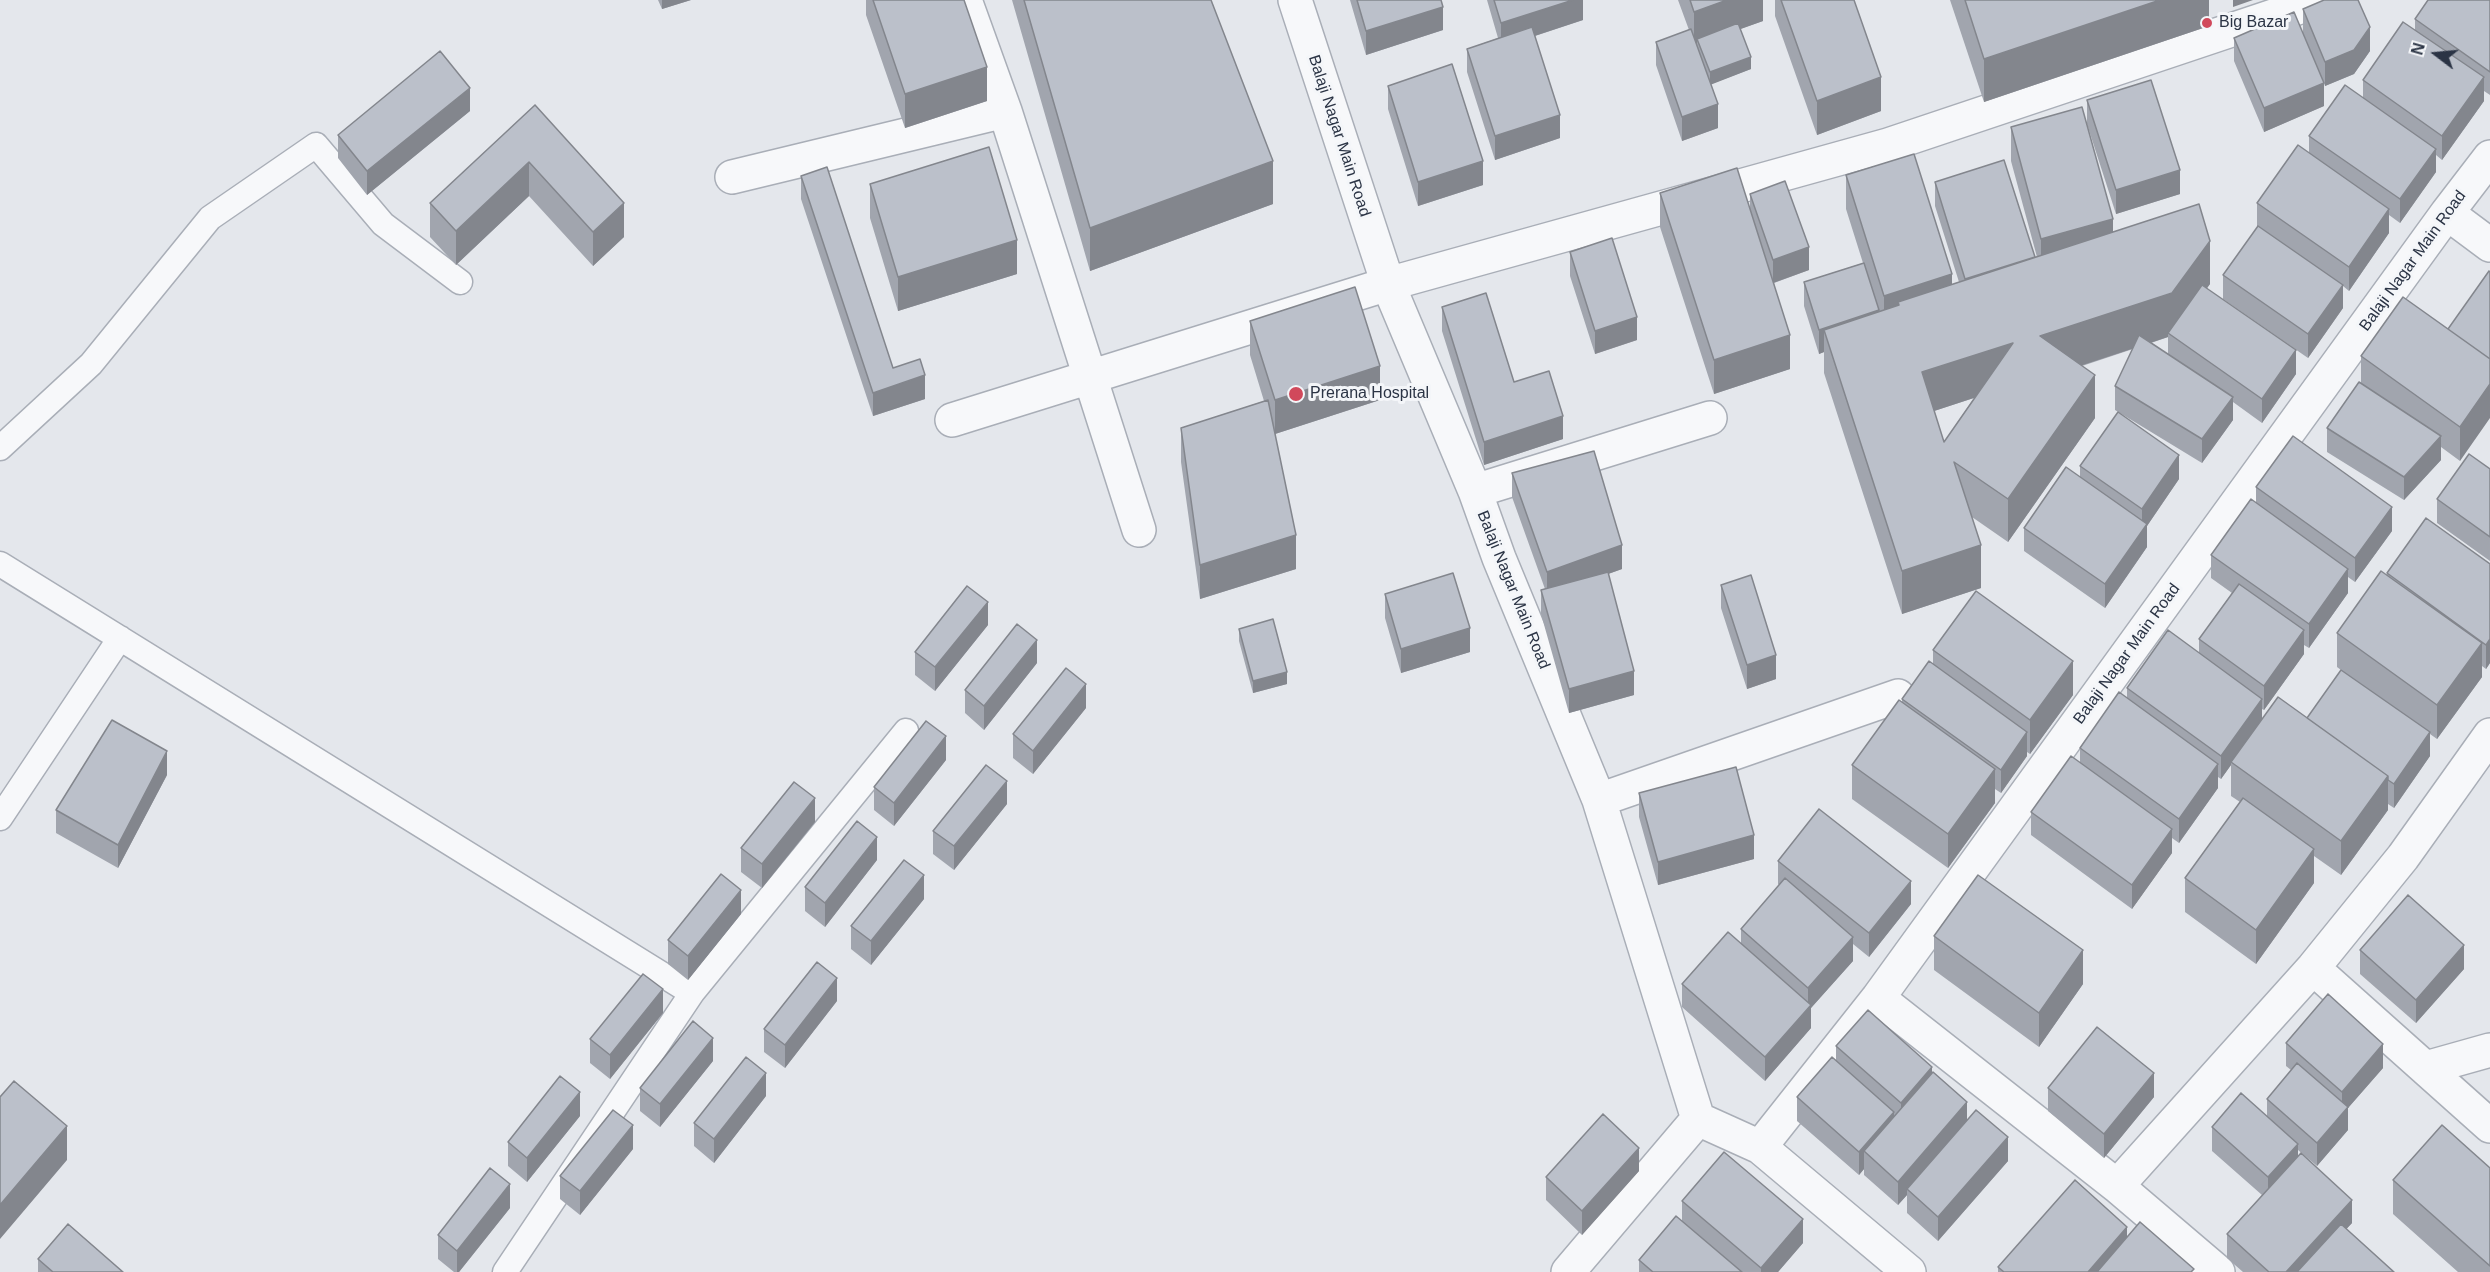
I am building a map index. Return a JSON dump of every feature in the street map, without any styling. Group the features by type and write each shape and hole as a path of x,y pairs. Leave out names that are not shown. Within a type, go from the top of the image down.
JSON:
{"street":[{"path":"965,0 1005,111 1140,530"},
{"name":"Balaji Nagar Main Road","path":"1295,0 1388,284 1475,491 1499,558 1599,800 1698,1119"},
{"path":"952,420 1388,284 1888,145 2321,0"},
{"path":"732,177 1005,111"},
{"name":"Balaji Nagar Main Road","path":"1760,1147 1878,998 2447,213 2490,157"},
{"path":"2447,213 2490,245"},
{"path":"1475,491 1710,418"},
{"path":"1599,800 1898,696"},
{"path":"2117,1186 2313,968 2403,857 2490,735"},
{"path":"2313,968 2490,1126"},
{"path":"1878,998 2117,1186 2218,1272"},
{"path":"2426,1068 2490,1050"},
{"path":"1568,1272 1698,1119 1760,1147 1909,1272"}],"lane":[{"path":"0,448 91,364 210,218 316,145 383,224 460,282"},
{"path":"0,564 692,993"},
{"path":"0,818 120,638"},
{"path":"505,1272 692,993 906,731"}],"building":[{"path":"873,0 964,0 987,67 905,94"},
{"path":"1024,0 1211,0 1273,161 1090,228"},
{"path":"1357,0 1441,0 1443,7 1366,31"},
{"path":"1494,0 1573,0 1501,23"},
{"path":"1690,0 1727,0 1694,12"},
{"path":"1781,0 1854,0 1881,77 1817,101"},
{"path":"1965,0 2160,0 1984,59"},
{"path":"2324,0 2358,0 2370,27 2354,50 2325,62 2303,9"},
{"path":"2428,0 2490,0 2490,72 2415,19"},
{"path":"2294,12 2324,83 2264,108 2234,38"},
{"path":"2403,22 2484,77 2442,136 2363,80"},
{"path":"1738,23 1751,57 1710,72 1697,39"},
{"path":"1532,27 1560,115 1495,136 1467,49"},
{"path":"1691,29 1718,104 1682,117 1656,42"},
{"path":"440,51 470,88 367,171 338,135"},
{"path":"1452,64 1483,161 1418,182 1388,86"},
{"path":"2151,80 2180,170 2116,190 2087,100"},
{"path":"2345,85 2436,149 2400,199 2309,136"},
{"path":"535,105 624,203 593,232 529,162 456,231 430,203"},
{"path":"2082,107 2113,219 2041,239 2011,127"},
{"path":"2298,145 2389,209 2349,267 2257,203"},
{"path":"989,147 1017,240 898,277 870,184"},
{"path":"1914,154 1952,274 1884,296 1846,175"},
{"path":"2004,160 2035,257 1965,279 1935,182"},
{"path":"827,167 893,368 920,359 925,375 873,393 801,176"},
{"path":"1737,168 1790,335 1714,360 1660,193"},
{"path":"1785,181 1809,247 1773,260 1750,194"},
{"path":"2199,204 2210,241 2172,293 2040,336 2095,375 2008,499 1954,462 1981,545 1902,571 1824,330 1899,305 1898,302","holes":["2013,343 1944,442 1922,372"]},
{"path":"2258,226 2343,285 2308,334 2223,275"},
{"path":"1612,238 1637,317 1595,331 1570,252"},
{"path":"1864,263 1879,310 1819,330 1804,282"},
{"path":"2490,272 2490,359 2448,329"},
{"path":"2202,285 2296,350 2262,399 2168,333"},
{"path":"1355,287 1380,366 1275,400 1250,321"},
{"path":"1486,293 1514,382 1549,371 1563,416 1484,442 1442,307"},
{"path":"2403,297 2490,359 2490,384 2460,427 2361,356"},
{"path":"2139,335 2233,397 2202,439 2115,386"},
{"path":"2359,382 2441,436 2404,477 2327,428"},
{"path":"1268,400 1296,535 1200,565 1181,428"},
{"path":"2118,412 2179,455 2142,509 2080,466"},
{"path":"2293,436 2392,507 2355,558 2256,487"},
{"path":"1594,451 1622,545 1547,572 1512,473"},
{"path":"2469,454 2490,469 2490,537 2437,499"},
{"path":"2066,467 2147,524 2105,584 2024,528"},
{"path":"2251,499 2348,569 2309,624 2211,555"},
{"path":"2426,518 2490,564 2490,639 2486,645 2387,573"},
{"path":"2381,571 2482,643 2437,705 2337,633"},
{"path":"1608,572 1634,671 1569,689 1541,590"},
{"path":"1453,573 1470,628 1401,649 1385,594"},
{"path":"1751,575 1776,655 1747,665 1721,585"},
{"path":"2239,584 2304,630 2264,686 2199,639"},
{"path":"967,586 988,602 935,667 915,652"},
{"path":"1976,591 2073,661 2030,720 1933,650"},
{"path":"1273,619 1287,672 1253,681 1239,629"},
{"path":"1017,624 1037,640 984,706 965,690"},
{"path":"2168,630 2262,699 2221,756 2127,688"},
{"path":"1929,661 2027,732 2001,770 1902,699"},
{"path":"1066,668 1086,684 1033,751 1013,734"},
{"path":"2341,670 2430,732 2394,784 2388,780 2388,776 2307,718"},
{"path":"2119,692 2218,764 2179,819 2080,748"},
{"path":"2278,697 2388,776 2341,841 2231,762"},
{"path":"1899,700 1995,769 1948,834 1852,765"},
{"path":"112,720 167,751 118,845 56,810"},
{"path":"926,721 946,736 894,803 874,787"},
{"path":"2071,756 2172,829 2132,885 2031,812"},
{"path":"986,765 1007,781 954,846 933,831"},
{"path":"1736,767 1754,835 1658,862 1639,793"},
{"path":"794,782 815,798 762,864 741,848"},
{"path":"2243,798 2314,849 2256,930 2185,878"},
{"path":"1819,809 1911,881 1869,933 1778,861"},
{"path":"857,821 877,837 825,903 805,887"},
{"path":"904,860 924,875 871,941 851,926"},
{"path":"721,874 741,890 688,956 668,940"},
{"path":"1978,875 2083,950 2039,1013 1934,936"},
{"path":"1785,878 1853,937 1808,988 1741,929"},
{"path":"2408,895 2464,945 2416,1000 2360,950"},
{"path":"1728,932 1811,1005 1765,1057 1682,984"},
{"path":"817,962 837,978 785,1045 764,1029"},
{"path":"643,974 663,989 610,1055 590,1039"},
{"path":"2328,994 2383,1044 2342,1092 2286,1043"},
{"path":"1868,1010 1932,1067 1901,1103 1836,1046"},
{"path":"693,1021 713,1038 660,1104 640,1088"},
{"path":"2097,1027 2154,1073 2104,1134 2048,1088"},
{"path":"746,1057 766,1073 714,1139 694,1123"},
{"path":"1832,1057 1894,1112 1859,1152 1797,1097"},
{"path":"2297,1063 2348,1107 2317,1143 2267,1099"},
{"path":"1933,1072 1967,1102 1898,1182 1864,1151"},
{"path":"560,1076 580,1092 527,1158 508,1142"},
{"path":"14,1081 67,1126 0,1205 0,1097"},
{"path":"2241,1093 2298,1144 2268,1177 2212,1127"},
{"path":"613,1110 633,1125 580,1191 560,1176"},
{"path":"1976,1110 2008,1137 1938,1217 1907,1189"},
{"path":"1603,1114 1639,1148 1582,1211 1546,1177"},
{"path":"2442,1125 2490,1168 2490,1266 2393,1180"},
{"path":"1724,1152 1803,1219 1761,1268 1682,1201"},
{"path":"2301,1153 2352,1200 2286,1272 2269,1272 2227,1234"},
{"path":"490,1168 510,1184 457,1251 438,1235"},
{"path":"2075,1180 2127,1227 2088,1272 2004,1272 1998,1267"},
{"path":"1676,1216 1742,1272 1653,1272 1639,1260"},
{"path":"2140,1222 2194,1269 2191,1272 2097,1272"},
{"path":"68,1224 123,1272 53,1272 38,1259"},
{"path":"2341,1224 2394,1272 2297,1272"}],"place":[{"name":"Big Bazar","path":"2207,23"},
{"name":"Prerana Hospital","path":"1296,394"}]}
